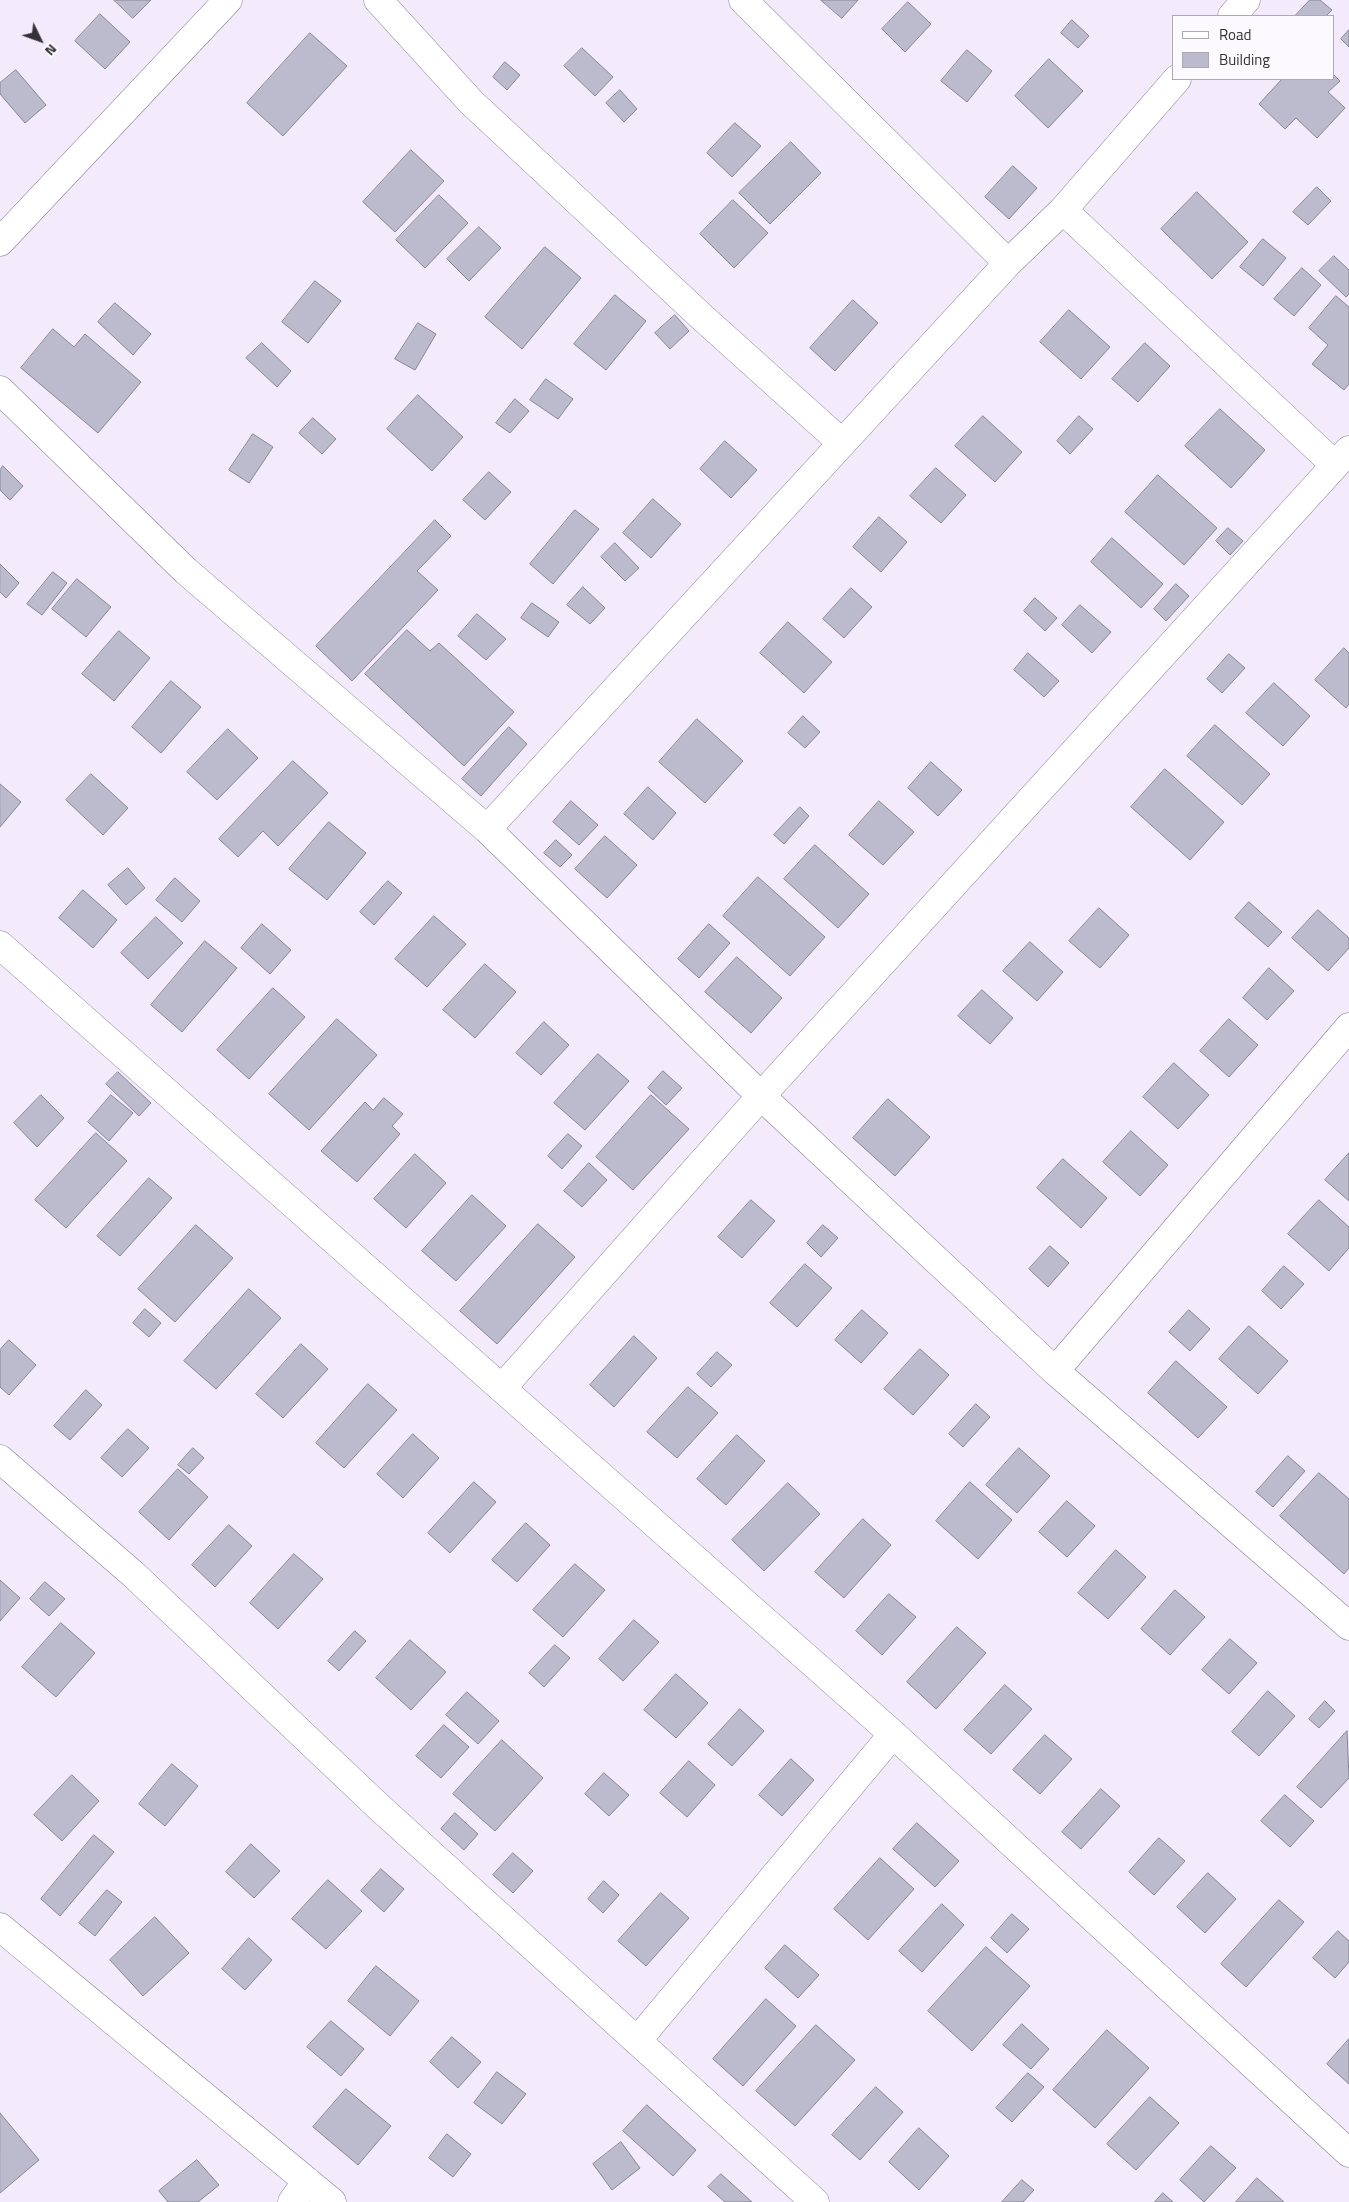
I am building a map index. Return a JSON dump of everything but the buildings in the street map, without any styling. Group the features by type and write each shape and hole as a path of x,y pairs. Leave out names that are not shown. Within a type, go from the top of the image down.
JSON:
{"street":[{"path":"0,242 228,0"},
{"path":"378,0 470,102 842,443"},
{"path":"743,0 1008,263"},
{"path":"1233,15 1246,0"},
{"path":"487,829 1008,263 1063,210 1176,80"},
{"path":"502,1388 761,1096 1342,458 1063,210"},
{"path":"0,390 186,570 487,829 761,1096 1055,1371 1349,1626"},
{"path":"0,945 893,1734 1349,2153"},
{"path":"1055,1371 1349,1027"},
{"path":"0,1459 133,1574 380,1808 815,2202"},
{"path":"637,2041 893,1734"},
{"path":"0,1927 300,2191 332,2202"}]}
